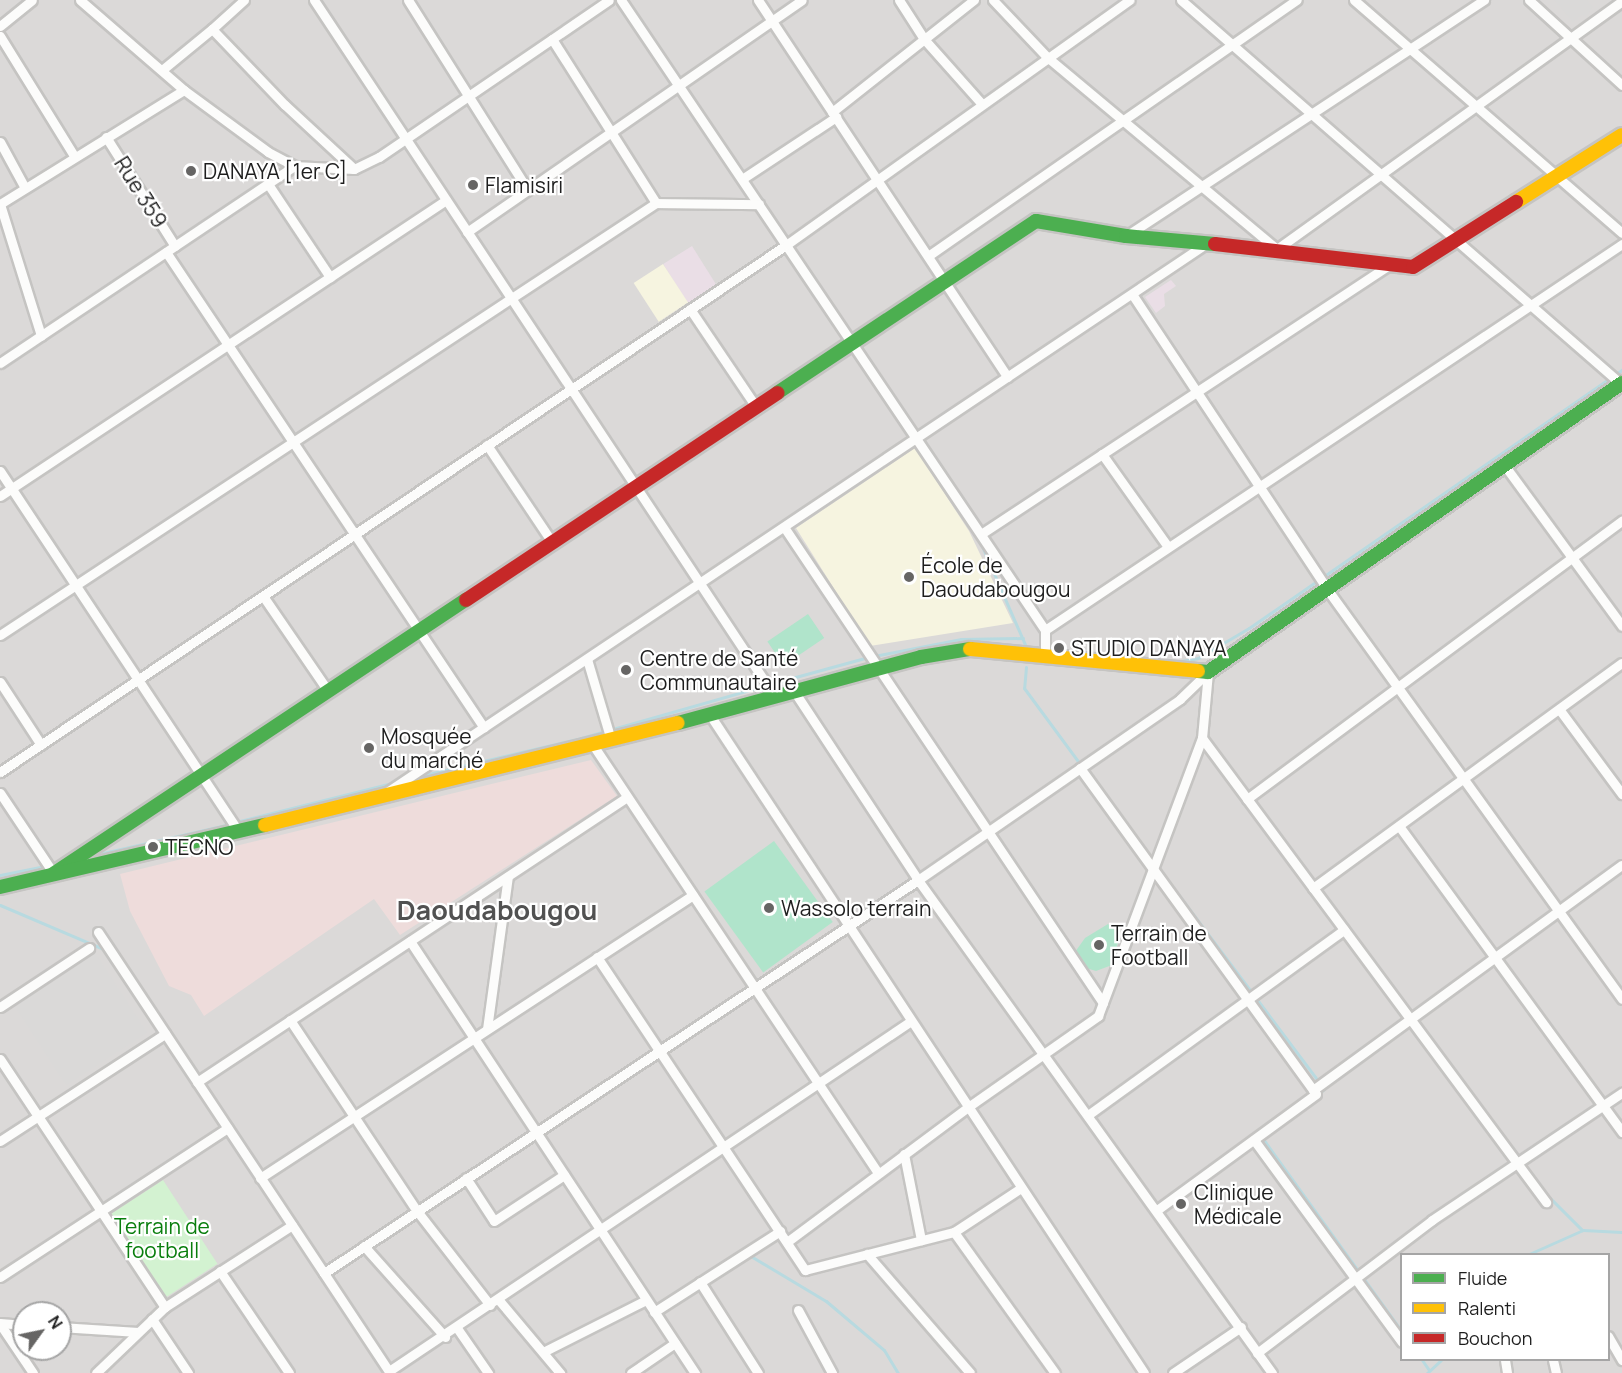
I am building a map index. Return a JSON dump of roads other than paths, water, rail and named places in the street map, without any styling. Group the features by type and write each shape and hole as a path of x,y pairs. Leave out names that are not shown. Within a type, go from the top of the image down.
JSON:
{"street":[{"path":"0,26 32,0"},
{"path":"80,0 184,90 243,135 294,166 354,169 405,139 609,0"},
{"path":"314,0 775,697"},
{"path":"409,0 527,189"},
{"path":"621,0 1045,630 1045,655"},
{"path":"758,0 1008,377"},
{"path":"467,232 802,0"},
{"path":"899,0 924,39 982,104"},
{"path":"742,179 834,115 974,0"},
{"path":"993,0 1047,57 1201,188 1277,249"},
{"path":"0,772 786,245 1130,0"},
{"path":"324,1274 988,832 1180,699 1208,672 1622,383 1532,308 1181,0"},
{"path":"928,256 1234,47 1297,0"},
{"path":"1354,0 1478,104 1622,233"},
{"path":"1126,236 1484,0"},
{"path":"1529,0 1622,85"},
{"path":"162,70 212,29 240,1"},
{"path":"1277,249 1622,1"},
{"path":"212,29 285,105 354,169"},
{"path":"0,36 74,156"},
{"path":"552,39 656,203"},
{"path":"41,336 0,204 74,156 184,90"},
{"path":"54,874 1036,221 1126,236 1277,249 1413,267 1622,135"},
{"name":"Rue 359","path":"106,137 175,246"},
{"path":"0,142 25,189"},
{"path":"0,363 294,166"},
{"path":"268,184 330,277"},
{"path":"0,496 446,200"},
{"path":"0,635 291,440 656,203 759,204"},
{"path":"374,800 1209,242"},
{"path":"1045,630 1532,308 1622,244"},
{"path":"166,252 484,728"},
{"path":"981,534 1391,264"},
{"path":"1132,294 1327,589 1622,999"},
{"path":"690,309 756,407"},
{"path":"488,445 552,542"},
{"path":"1102,454 1168,547"},
{"path":"1505,466 1622,626"},
{"path":"0,471 238,831"},
{"path":"1247,799 1622,520"},
{"path":"784,527 1103,1003"},
{"path":"263,596 328,691"},
{"path":"0,887 374,800 710,715 879,667 973,649 1208,672"},
{"path":"587,659 611,740"},
{"path":"1313,888 1622,663"},
{"path":"787,1242 968,1107 1098,1016 1202,738 1208,672"},
{"path":"0,682 41,745"},
{"path":"794,691 918,880 1241,1326 1272,1373"},
{"path":"1558,709 1622,795"},
{"path":"710,715 1144,1373"},
{"path":"1202,738 1514,1164 1546,1202"},
{"path":"592,745 878,1173"},
{"path":"1080,768 1152,872 1317,1095 1157,1210"},
{"path":"0,793 54,874"},
{"path":"197,1082 627,797"},
{"path":"1399,826 1622,1132"},
{"path":"1313,1090 1622,865"},
{"path":"487,1029 508,876"},
{"path":"260,1178 693,895"},
{"path":"1088,1115 1344,930"},
{"path":"98,933 389,1372 445,1337 598,1227 911,1021"},
{"path":"410,941 695,1373"},
{"path":"0,1007 89,948"},
{"path":"597,957 806,1270 954,1232 1021,1188"},
{"path":"290,1020 356,1114 417,1211 494,1302 543,1352 560,1373"},
{"path":"0,1141 165,1034"},
{"path":"0,1059 165,1307"},
{"path":"1257,1353 1432,1220 1622,1093"},
{"path":"0,1276 228,1128"},
{"path":"1254,1140 1354,1281 1400,1341"},
{"path":"904,1154 921,1240"},
{"path":"466,1179 494,1221 564,1175"},
{"path":"96,1373 165,1307 292,1225"},
{"path":"654,1312 780,1231"},
{"path":"954,1232 1055,1373"},
{"path":"364,1246 445,1337"},
{"path":"867,1254 970,1373"},
{"path":"220,1271 289,1373"},
{"path":"700,1282 758,1373"},
{"path":"543,1352 646,1300"},
{"path":"798,1310 832,1373"},
{"path":"152,1319 188,1373"},
{"path":"0,1323 33,1373"},
{"path":"1173,1373 1241,1326"},
{"path":"72,1328 138,1332"},
{"path":"457,1328 488,1373"},
{"path":"1610,1339 1622,1360"},
{"path":"631,1373 675,1344"}],"waterway":[{"path":"978,537 1026,647 1176,662 1198,658 1249,628 1622,370"},
{"path":"770,684 869,657 961,639 1023,638"},
{"path":"1026,667 1024,688 1080,764"},
{"path":"416,777 581,738 764,686"},
{"path":"236,822 393,783"},
{"path":"90,856 230,824"},
{"path":"1156,865 1324,1089 1318,1094"},
{"path":"0,875 45,866"},
{"path":"0,905 103,949 349,1319"},
{"path":"1342,919 1374,963"},
{"path":"1427,1034 1503,1137"},
{"path":"1271,1132 1263,1139 1400,1329"},
{"path":"1544,1192 1582,1230"},
{"path":"1531,1253 1583,1230 1622,1232"},
{"path":"749,1255 826,1301 884,1350 898,1373"},
{"path":"1423,1361 1429,1370"},
{"path":"1427,1373 1440,1361"}],"place":[{"name":"DANAYA [1er C]","path":"191,171"},
{"name":"Flamisiri","path":"473,185"},
{"name":"École de Daoudabougou","path":"909,577"},
{"name":"STUDIO DANAYA","path":"1059,648"},
{"name":"Centre de Santé Communautaire","path":"626,670"},
{"name":"Mosquée du marché","path":"369,748"},
{"name":"TECNO","path":"153,847"},
{"name":"Wassolo terrain","path":"769,908"},
{"name":"Terrain de Football","path":"1099,945"},
{"name":"Clinique Médicale","path":"1181,1204"}],"district":[{"name":"Daoudabougou","path":"497,910"}],"park label":[{"name":"Terrain de football","path":"162,1238"}]}
